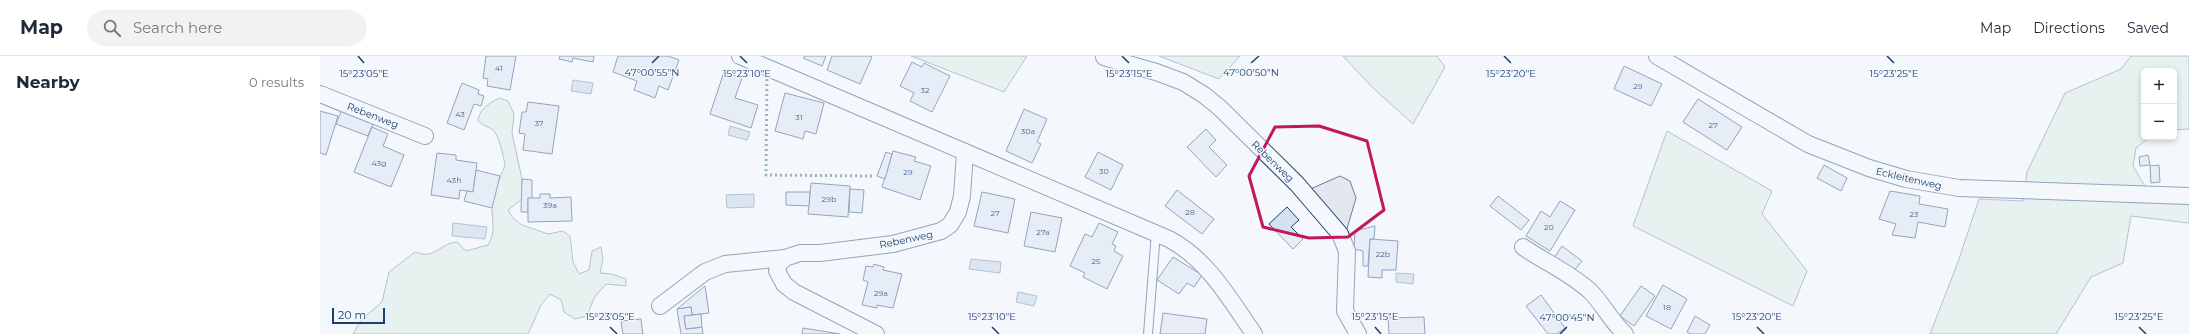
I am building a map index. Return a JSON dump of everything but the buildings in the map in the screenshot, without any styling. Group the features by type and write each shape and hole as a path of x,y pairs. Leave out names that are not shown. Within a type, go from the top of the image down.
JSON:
{"street":[{"path":"740,56 1156,232 1196,256 1221,286 1254,334"},
{"name":"Rebenweg","path":"1104,56 1156,72 1182,82 1204,95 1220,108 1297,184 1340,234 1347,251 1345,311 1358,334"},
{"name":"Eckleitenweg","path":"1657,56 1808,144 1858,164 1906,179 1959,188 2189,196"},
{"name":"Rebenweg","path":"320,94 425,136"},
{"name":"Rebenweg","path":"660,306 706,272 725,264 785,258 800,253 820,253 893,244 941,232 950,225 958,212 962,196 965,152"},
{"path":"1523,247 1569,274 1590,291 1613,323 1625,334"},
{"path":"785,258 779,264 777,271 784,284 794,292 876,334"}],"lane":[{"path":"1148,334 1156,232"}],"highlighted area":[{"path":"1319,126 1367,141 1384,210 1348,237 1309,238 1263,227 1249,176 1275,127"}],"shaded area":[{"path":"911,56 1027,56 1004,92"},
{"path":"1159,56 1240,56 1219,79"},
{"path":"1343,56 1437,56 1445,67 1413,124 1373,88"},
{"path":"2131,56 2189,56 2189,129 2177,130 2177,68 2141,68 2141,140 2146,140 2136,148 2133,166 2146,188 2189,191 2189,223 2131,216 2123,263 2091,277 2056,334 1930,334 1958,262 1979,199 2023,201 2027,172 2065,93 2121,69"},
{"path":"499,98 508,101 514,114 512,133 522,179 522,199 508,210 513,218 522,225 548,234 563,231 570,236 573,262 579,274 589,270 592,251 601,247 603,259 600,273 612,274 626,279 626,286 606,284 594,298 587,316 575,319 564,312 561,300 550,294 541,305 528,334 353,334 361,320 382,302 389,272 415,252 422,254 433,253 451,243 457,242 466,251 488,245 493,231 493,198 505,166 501,147 495,133 491,128 482,124 478,120 483,109"},
{"path":"1667,131 1772,191 1762,214 1807,271 1793,306 1633,226"},
{"path":"1340,176 1350,181 1356,198 1346,232 1308,190"}],"water":[{"path":"573,80 593,83 591,94 571,91"},
{"path":"730,126 750,132 747,140 728,135"},
{"path":"754,194 754,207 727,208 726,195"},
{"path":"453,223 487,227 485,239 452,236"},
{"path":"971,259 1001,262 1000,273 969,269"},
{"path":"1396,273 1414,274 1413,284 1396,282"},
{"path":"1018,292 1037,296 1034,306 1016,302"}],"hedge":[{"path":"767,74 766,175 872,176"}]}
